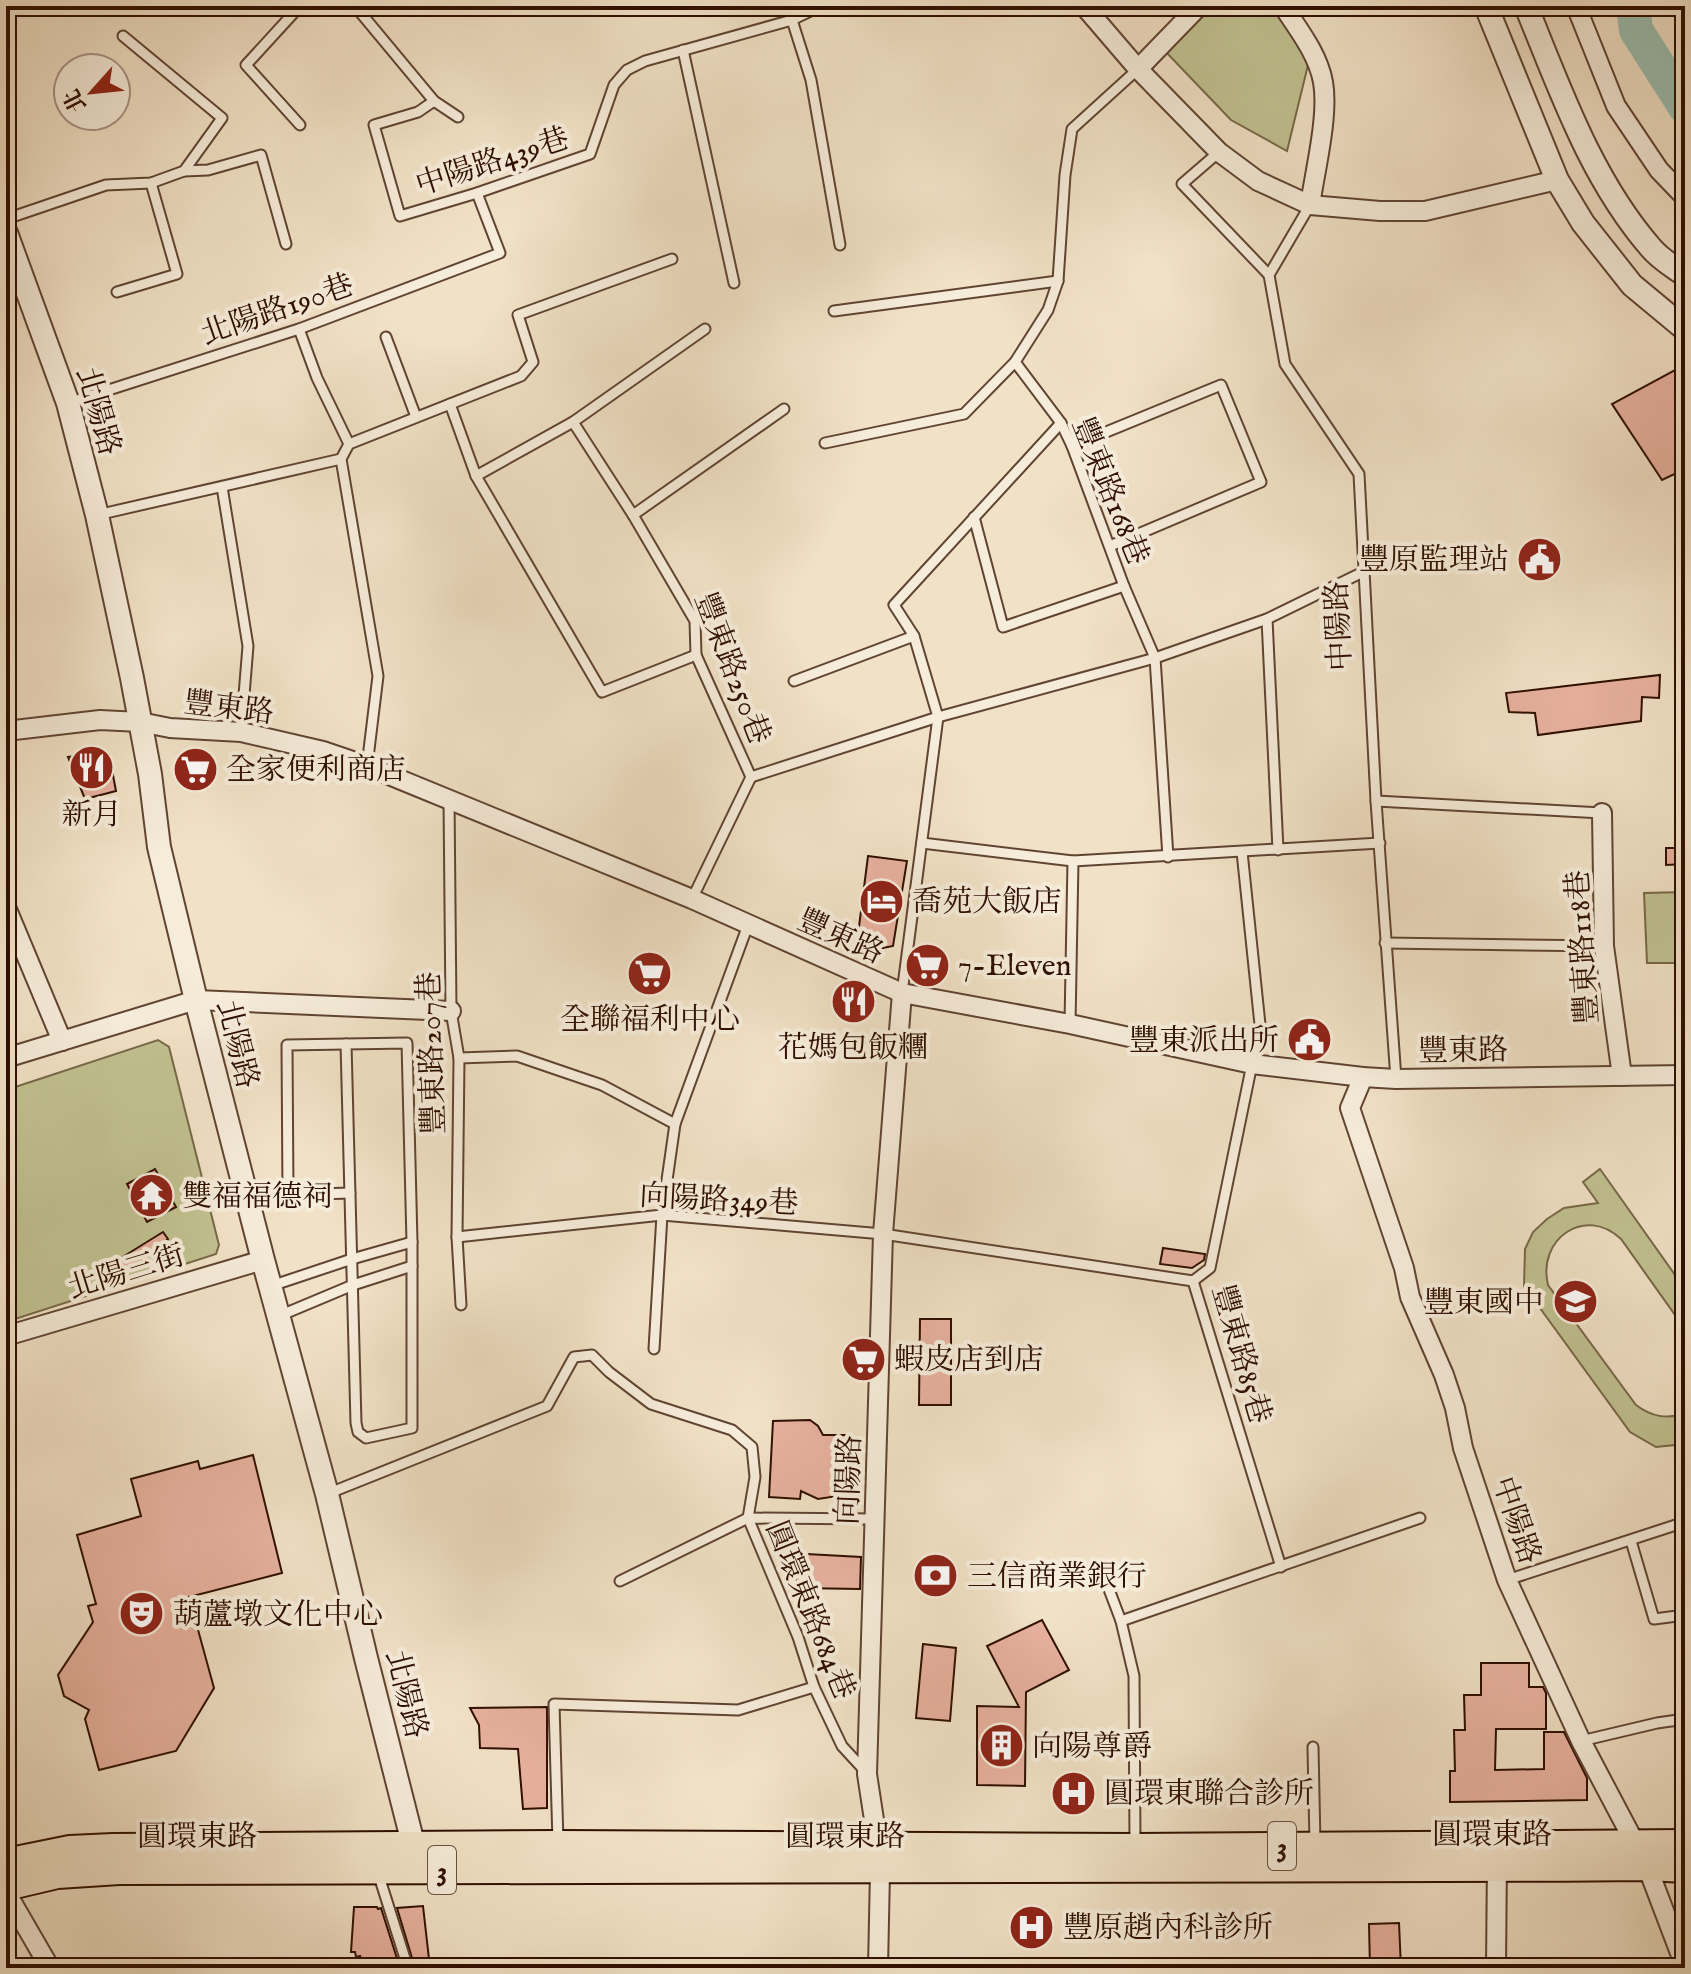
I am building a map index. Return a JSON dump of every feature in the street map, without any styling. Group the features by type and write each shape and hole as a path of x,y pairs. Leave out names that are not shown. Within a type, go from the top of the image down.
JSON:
{"main road":[{"name":"圓環東路","path":"6,1886 57,1874 373,1859 1497,1857 1641,1855 1685,1844"},
{"name":"圓環東路","path":"417,1858 558,1845 879,1859 1135,1848 1315,1846 1497,1857"},
{"name":"圓環東路","path":"6,1863 70,1850 113,1848 373,1859"},
{"name":"圓環東路","path":"1641,1855 1685,1868"}],"street":[{"path":"1084,6 1138,69 1219,152 1258,181 1310,205 1425,211 1557,180"},
{"path":"1138,69 1199,6"},
{"path":"1283,6 1314,56 1323,82 1324,113 1310,205"},
{"path":"1486,6 1557,180 1583,223 1632,285 1685,329"},
{"path":"1526,6 1568,109 1608,189 1653,250 1685,275"},
{"path":"1576,6 1616,106 1659,170 1685,197"},
{"name":"北陽路","path":"6,233 68,403 97,515 150,774 159,847 263,1260 327,1494 417,1858"},
{"name":"豐東路","path":"6,731 100,720 140,722 170,728 241,732 323,751 367,766 692,899 902,993 1070,1024 1252,1064 1363,1077 1685,1075"},
{"name":"豐東路118巷","path":"1602,813 1604,946 1622,1076"},
{"path":"6,907 62,1041"},
{"name":"向陽路","path":"878,1968 879,1859 867,1774 883,1234 902,993"},
{"path":"6,1058 196,1000 451,1011"},
{"name":"中陽路","path":"1363,1077 1350,1108 1404,1268 1410,1297 1455,1408 1463,1448 1507,1580 1581,1741 1641,1855 1685,1966"},
{"name":"北陽三街","path":"6,1336 263,1260"},
{"path":"1496,1968 1497,1857"},
{"path":"6,1892 50,1968"}],"lane":[{"path":"300,6 246,65 300,125"},
{"path":"355,6 434,101 458,117"},
{"name":"中陽路439巷","path":"434,101 418,112 374,125 400,216 590,154 614,85 627,70 645,61 792,20 821,6"},
{"path":"792,20 811,80 840,245"},
{"path":"123,36 222,118 184,171"},
{"path":"683,50 734,283"},
{"path":"825,443 964,414 1015,362 1048,310 1058,281 1065,175 1072,129 1138,69"},
{"path":"1219,152 1182,184 1269,275 1310,205"},
{"path":"6,219 106,185 151,183 184,171 208,170 261,155 286,244"},
{"path":"117,292 177,274 151,183"},
{"name":"北陽路190巷","path":"68,403 299,329 500,253 477,193"},
{"path":"367,766 378,676 341,459 349,444 521,376 533,362 518,315 672,259"},
{"name":"中陽路","path":"1269,275 1285,364 1359,474 1376,801 1396,1079"},
{"path":"834,311 1058,281"},
{"path":"299,329 317,378 349,444"},
{"path":"476,476 573,422 705,329"},
{"path":"386,337 416,417"},
{"name":"豐東路168巷","path":"1015,362 1061,423 1072,446 1124,586 1155,658 1168,857"},
{"path":"1072,446 1221,385 1261,482 1110,546"},
{"path":"450,404 476,476 602,692 696,655"},
{"path":"633,515 784,409"},
{"name":"豐東路250巷","path":"573,422 633,515 695,621 696,655 751,777 692,899"},
{"path":"902,993 938,717 914,636 894,605 1061,423"},
{"path":"97,515 341,459"},
{"path":"222,487 248,646 241,732"},
{"path":"974,517 1003,627 1124,586"},
{"path":"751,777 938,717 1155,658 1267,619 1363,572"},
{"path":"1267,619 1278,850"},
{"path":"794,681 914,636"},
{"name":"豐東路207巷","path":"449,799 451,1011 459,1058 457,1237 461,1305"},
{"path":"1376,801 1602,813"},
{"path":"922,843 1073,861 1380,843"},
{"path":"1242,852 1261,1034 1252,1064"},
{"path":"1070,1024 1073,861"},
{"path":"654,1349 662,1215 675,1124 748,925"},
{"path":"1385,943 1604,946"},
{"path":"346,1044 353,1285 356,1423 358,1432 366,1438 412,1428 412,1242 407,1043 346,1044 287,1045 288,1195 350,1193"},
{"path":"459,1058 517,1056 602,1085 675,1124"},
{"name":"豐東路85巷","path":"1252,1064 1210,1268 1193,1281 1281,1567"},
{"name":"向陽路349巷","path":"457,1237 662,1215 883,1234 1193,1281"},
{"path":"270,1286 412,1242"},
{"path":"279,1316 353,1285 412,1266"},
{"name":"圓環東路684巷","path":"327,1494 547,1406 574,1357 592,1355 651,1404 732,1430 752,1447 755,1477 748,1518 798,1637 814,1687 842,1746 867,1774"},
{"path":"620,1581 748,1518 875,1519"},
{"path":"1121,1621 1420,1518"},
{"path":"1507,1580 1685,1522"},
{"path":"1631,1541 1654,1619 1685,1615"},
{"path":"1102,1571 1121,1621 1134,1676 1135,1848"},
{"path":"558,1845 554,1704 738,1710 814,1687"},
{"path":"1581,1741 1685,1719"},
{"path":"1313,1747 1315,1846"},
{"path":"373,1859 408,1968"}],"green space":[{"path":"1203,6 1275,6 1309,61 1287,151 1231,120 1163,49"},
{"path":"1685,892 1685,963 1647,963 1644,893"},
{"path":"158,1040 169,1047 219,1245 216,1254 6,1322 6,1090"},
{"path":"1600,1169 1685,1289 1685,1329 1621,1239 1607,1229 1593,1225 1579,1226 1557,1241 1547,1268 1548,1285 1636,1405 1659,1416 1685,1414 1685,1444 1656,1447 1630,1432 1524,1286 1525,1249 1533,1232 1564,1208 1598,1203 1583,1182"}],"building":[{"path":"1675,370 1685,374 1685,469 1662,480 1612,404"},
{"path":"1660,675 1659,698 1642,697 1641,721 1538,735 1535,713 1509,712 1506,693"},
{"name":"新月","path":"109,754 116,791 85,799 68,757"},
{"path":"1666,848 1685,848 1685,864 1666,865"},
{"name":"喬苑大飯店","path":"868,856 907,861 893,946 878,949 857,942"},
{"name":"雙福福德祠","path":"155,1169 176,1207 147,1222 127,1184"},
{"path":"163,1232 168,1239 139,1264 103,1277 100,1271"},
{"path":"1163,1248 1205,1254 1204,1260 1192,1268 1160,1264"},
{"path":"920,1319 951,1319 951,1405 919,1405"},
{"path":"810,1420 823,1435 849,1435 844,1495 818,1499 801,1491 800,1499 769,1497 773,1421"},
{"name":"葫蘆墩文化中心","path":"253,1455 282,1573 189,1597 214,1688 176,1751 99,1770 85,1719 89,1710 64,1696 58,1675 93,1622 88,1606 96,1604 77,1535 141,1516 131,1479 198,1461 200,1469"},
{"path":"788,1553 861,1557 860,1589 798,1588"},
{"path":"1042,1620 1069,1670 1026,1692 1025,1786 977,1785 977,1706 1019,1707 987,1646"},
{"path":"923,1644 956,1648 950,1721 916,1718"},
{"path":"1481,1663 1529,1663 1529,1687 1543,1687 1546,1693 1546,1729 1496,1729 1495,1770 1544,1769 1544,1732 1564,1732 1587,1778 1587,1800 1450,1802 1450,1771 1455,1771 1454,1730 1465,1730 1464,1695 1481,1695"},
{"path":"547,1707 547,1808 523,1809 518,1749 480,1748 479,1725 470,1708"},
{"path":"423,1906 430,1968 415,1968 397,1908"},
{"path":"354,1907 381,1908 400,1968 365,1968 360,1956 356,1957 355,1952 351,1952"},
{"path":"1399,1923 1401,1968 1370,1968 1369,1924"}],"waterway":[{"path":"1633,6 1636,30 1685,107"}],"place":[{"name":"豐原監理站","path":"1540,559"},
{"name":"新月","path":"92,768"},
{"name":"全家便利商店","path":"195,769"},
{"name":"喬苑大飯店","path":"881,901"},
{"name":"7-Eleven","path":"927,965"},
{"name":"全聯福利中心","path":"650,973"},
{"name":"花媽包飯糰","path":"853,1001"},
{"name":"豐東派出所","path":"1310,1040"},
{"name":"雙福福德祠","path":"151,1196"},
{"name":"豐東國中","path":"1575,1302"},
{"name":"蝦皮店到店","path":"863,1359"},
{"name":"三信商業銀行","path":"936,1576"},
{"name":"葫蘆墩文化中心","path":"142,1614"},
{"name":"向陽尊爵","path":"1001,1746"},
{"name":"圓環東聯合診所","path":"1073,1793"},
{"name":"豐原趙內科診所","path":"1032,1927"}]}
